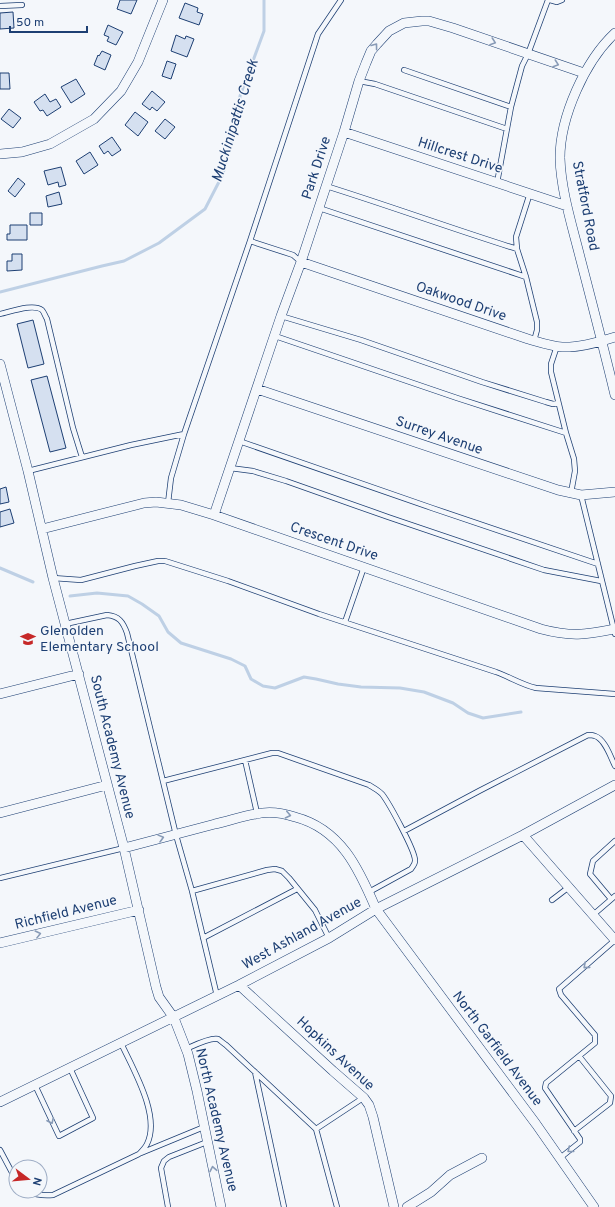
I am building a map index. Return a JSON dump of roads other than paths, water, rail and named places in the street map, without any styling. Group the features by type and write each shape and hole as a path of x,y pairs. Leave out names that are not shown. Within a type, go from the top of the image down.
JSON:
{"street":[{"path":"0,154 22,152 50,144 94,119 121,91 138,62 163,0"},
{"name":"Park Drive","path":"214,515 274,336 301,262 359,82 371,51 383,37 396,27 404,23 422,21 436,23 584,73"},
{"name":"Stratford Road","path":"614,35 598,52 584,73 568,112 562,137 560,158 567,206 615,395"},
{"name":"Hillcrest Drive","path":"344,132 567,206"},
{"name":"Oakwood Drive","path":"301,262 534,341 557,346 571,347 615,337"},
{"name":"South Academy Avenue","path":"0,364 124,848 159,997 174,1018"},
{"name":"Surrey Avenue","path":"257,389 571,494 581,495 615,492"},
{"name":"Crescent Drive","path":"42,529 144,503 168,503 181,505 214,515 541,629 559,634 581,635 615,631"},
{"path":"0,694 79,674"},
{"path":"0,813 107,785"},
{"name":"West Ashland Avenue","path":"0,1102 239,985 329,938 376,909 523,835 615,785"},
{"name":"North Garfield Avenue","path":"124,848 257,814 284,814 315,824 328,832 347,853 369,892 376,909 536,1124 594,1207"},
{"path":"523,835 615,940"},
{"name":"Richfield Avenue","path":"0,943 139,910"},
{"name":"Hopkins Avenue","path":"239,985 364,1098 369,1105 394,1207"},
{"name":"North Academy Avenue","path":"174,1018 186,1049 197,1091 221,1207"},
{"path":"407,1207 431,1192 450,1175 482,1158"}],"lane":[{"path":"168,503 171,478 184,434 250,241 318,34 341,0"},
{"path":"498,183 511,107 522,66 549,0 558,2 562,0"},
{"path":"0,6 22,5"},
{"path":"404,70 511,107"},
{"path":"359,82 375,84 507,128"},
{"path":"326,186 517,249"},
{"path":"530,193 516,237 517,249 526,277 537,322 537,330 534,341"},
{"path":"319,208 526,277"},
{"path":"250,241 293,255 301,262"},
{"path":"0,314 36,307 43,311 47,319 73,428 82,457"},
{"path":"281,316 361,340 510,391 553,404 558,403"},
{"path":"274,336 566,433"},
{"path":"557,346 551,364 551,372 574,459 575,471 571,494"},
{"path":"28,471 131,445 184,434"},
{"path":"239,441 598,564"},
{"path":"230,468 253,471 286,481 544,570 602,580"},
{"path":"581,495 615,631"},
{"path":"54,578 81,580 135,566 158,561 166,561 508,676 529,687 615,694"},
{"path":"345,622 364,567"},
{"path":"66,624 107,615 113,615 119,618 124,624 176,835 192,891 217,996"},
{"path":"404,831 588,735 595,736 600,739 615,766"},
{"path":"163,781 272,753 278,753 369,785 382,795 404,831 416,860 410,869 369,892"},
{"path":"244,760 257,814"},
{"path":"593,915 613,897 590,874 593,861 615,841"},
{"path":"0,878 124,848"},
{"path":"192,891 267,870 275,869 282,871 315,910 329,938"},
{"path":"552,900 569,887"},
{"path":"203,938 297,889"},
{"path":"560,1158 580,1142 580,1139 545,1088 546,1083 595,1043 595,1035 561,995 559,989 615,940"},
{"path":"186,1049 205,1041 218,1039 316,1129 336,1207"},
{"path":"121,1044 145,1094 150,1111 149,1137 147,1145 139,1154"},
{"path":"574,1131 610,1103 611,1096 579,1056"},
{"path":"35,1085 58,1136 93,1118 70,1068"},
{"path":"255,1072 284,1207"},
{"path":"316,1129 364,1098"},
{"path":"48,1196 53,1195 139,1154 204,1127"},
{"path":"168,1207 161,1168 164,1161 169,1157 207,1142"},
{"path":"0,1150 8,1165"}],"waterway":[{"name":"Muckinipattis Creek","path":"0,292 124,261 159,243 205,209 223,174 237,126 240,96 264,31 264,0"},
{"path":"0,568 33,582"},
{"path":"70,596 97,593 128,596 159,616 168,632 181,643 231,659 245,666 251,679 263,686 275,688 304,677 361,687 400,688 424,692 453,703 468,713 483,718 521,712"}],"place":[{"name":"Glenolden Elementary School","path":"28,639"}]}
